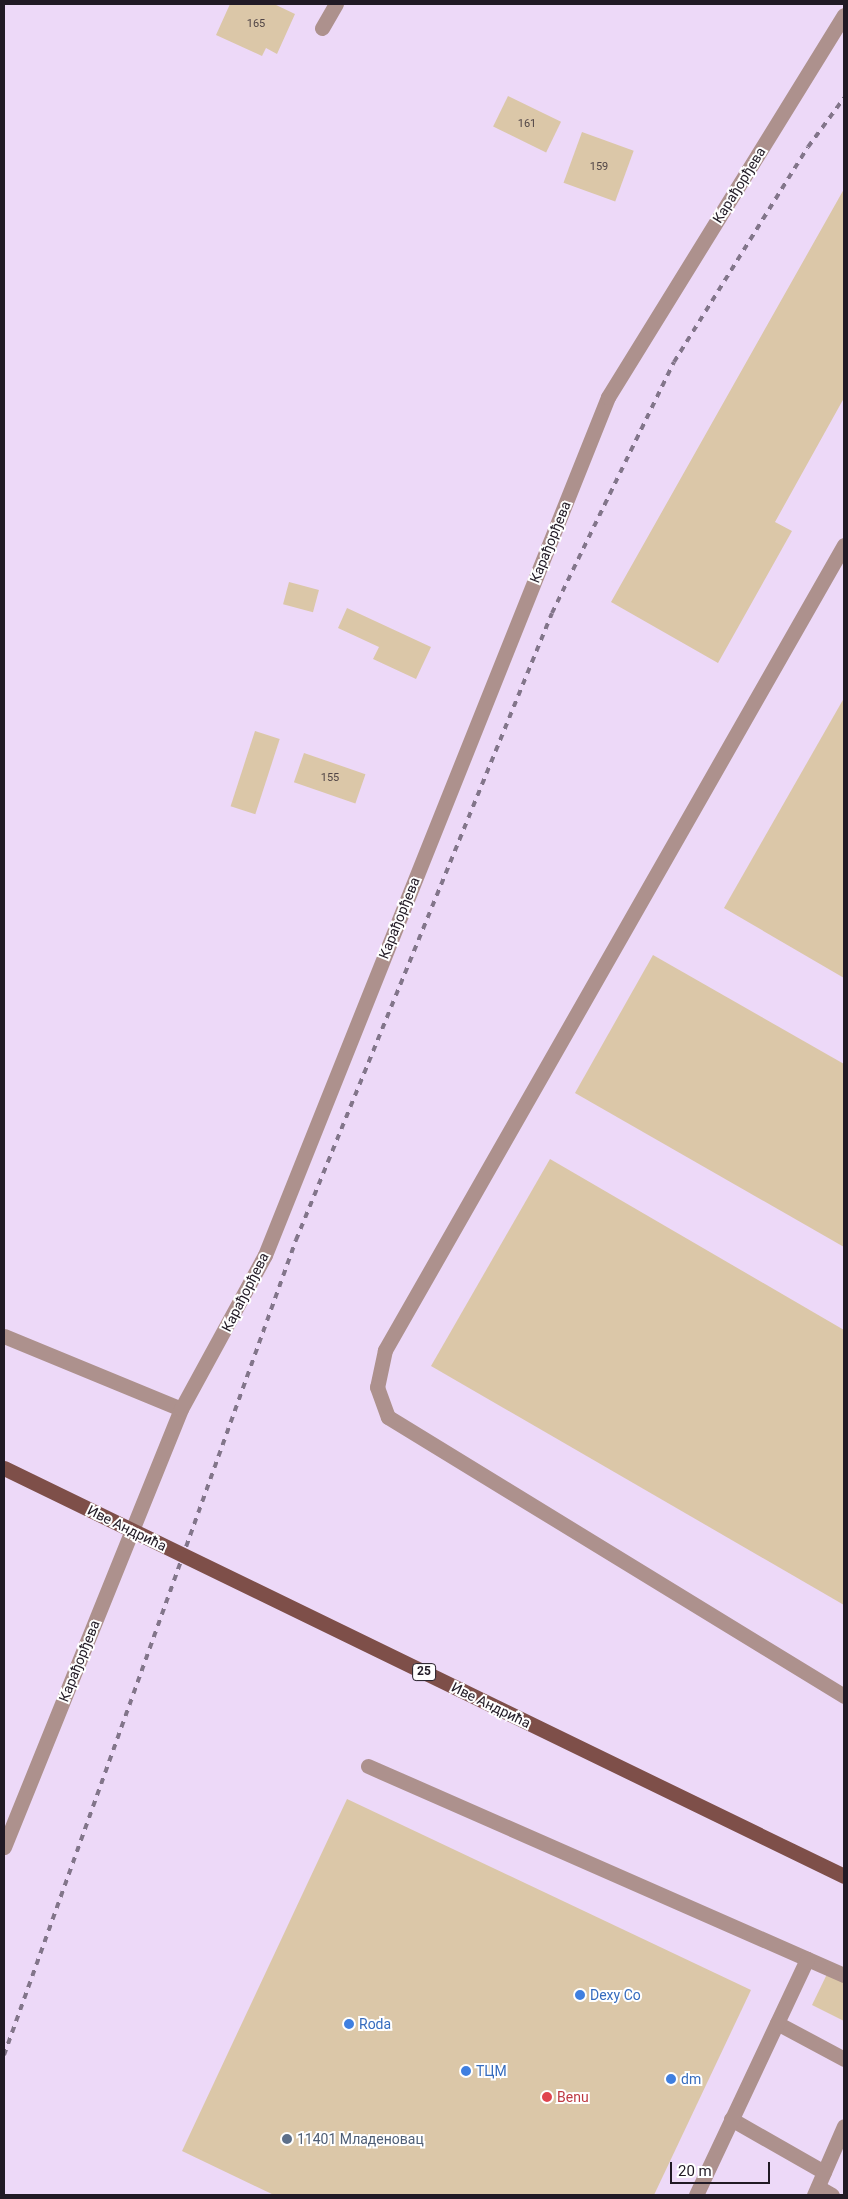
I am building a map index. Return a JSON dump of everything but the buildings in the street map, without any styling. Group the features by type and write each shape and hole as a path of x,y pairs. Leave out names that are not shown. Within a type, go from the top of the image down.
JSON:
{"main road":[{"name":"Иве Андрића","path":"4,1468 844,1876"}],"street":[{"path":"322,28 336,4"},
{"name":"Карађорђева","path":"4,1847 181,1409 265,1255 608,397 844,15"},
{"path":"844,545 385,1350 377,1387 388,1417 844,1696"},
{"path":"4,1336 181,1409"},
{"path":"368,1766 844,1976"},
{"path":"701,2193 731,2119 806,1959"},
{"path":"777,2023 844,2059"},
{"path":"731,2119 824,2172"},
{"path":"832,2195 816,2191 844,2126"}],"railway":[{"path":"4,2055 296,1240 552,613 674,362 808,147 844,98"}],"place":[{"name":"Dexy Co","path":"580,1995"},
{"name":"Roda","path":"349,2024"},
{"name":"ТЦМ","path":"466,2071"},
{"name":"dm","path":"671,2079"},
{"name":"Benu","path":"547,2097"},
{"name":"11401 Младеновац","path":"287,2139"}]}
